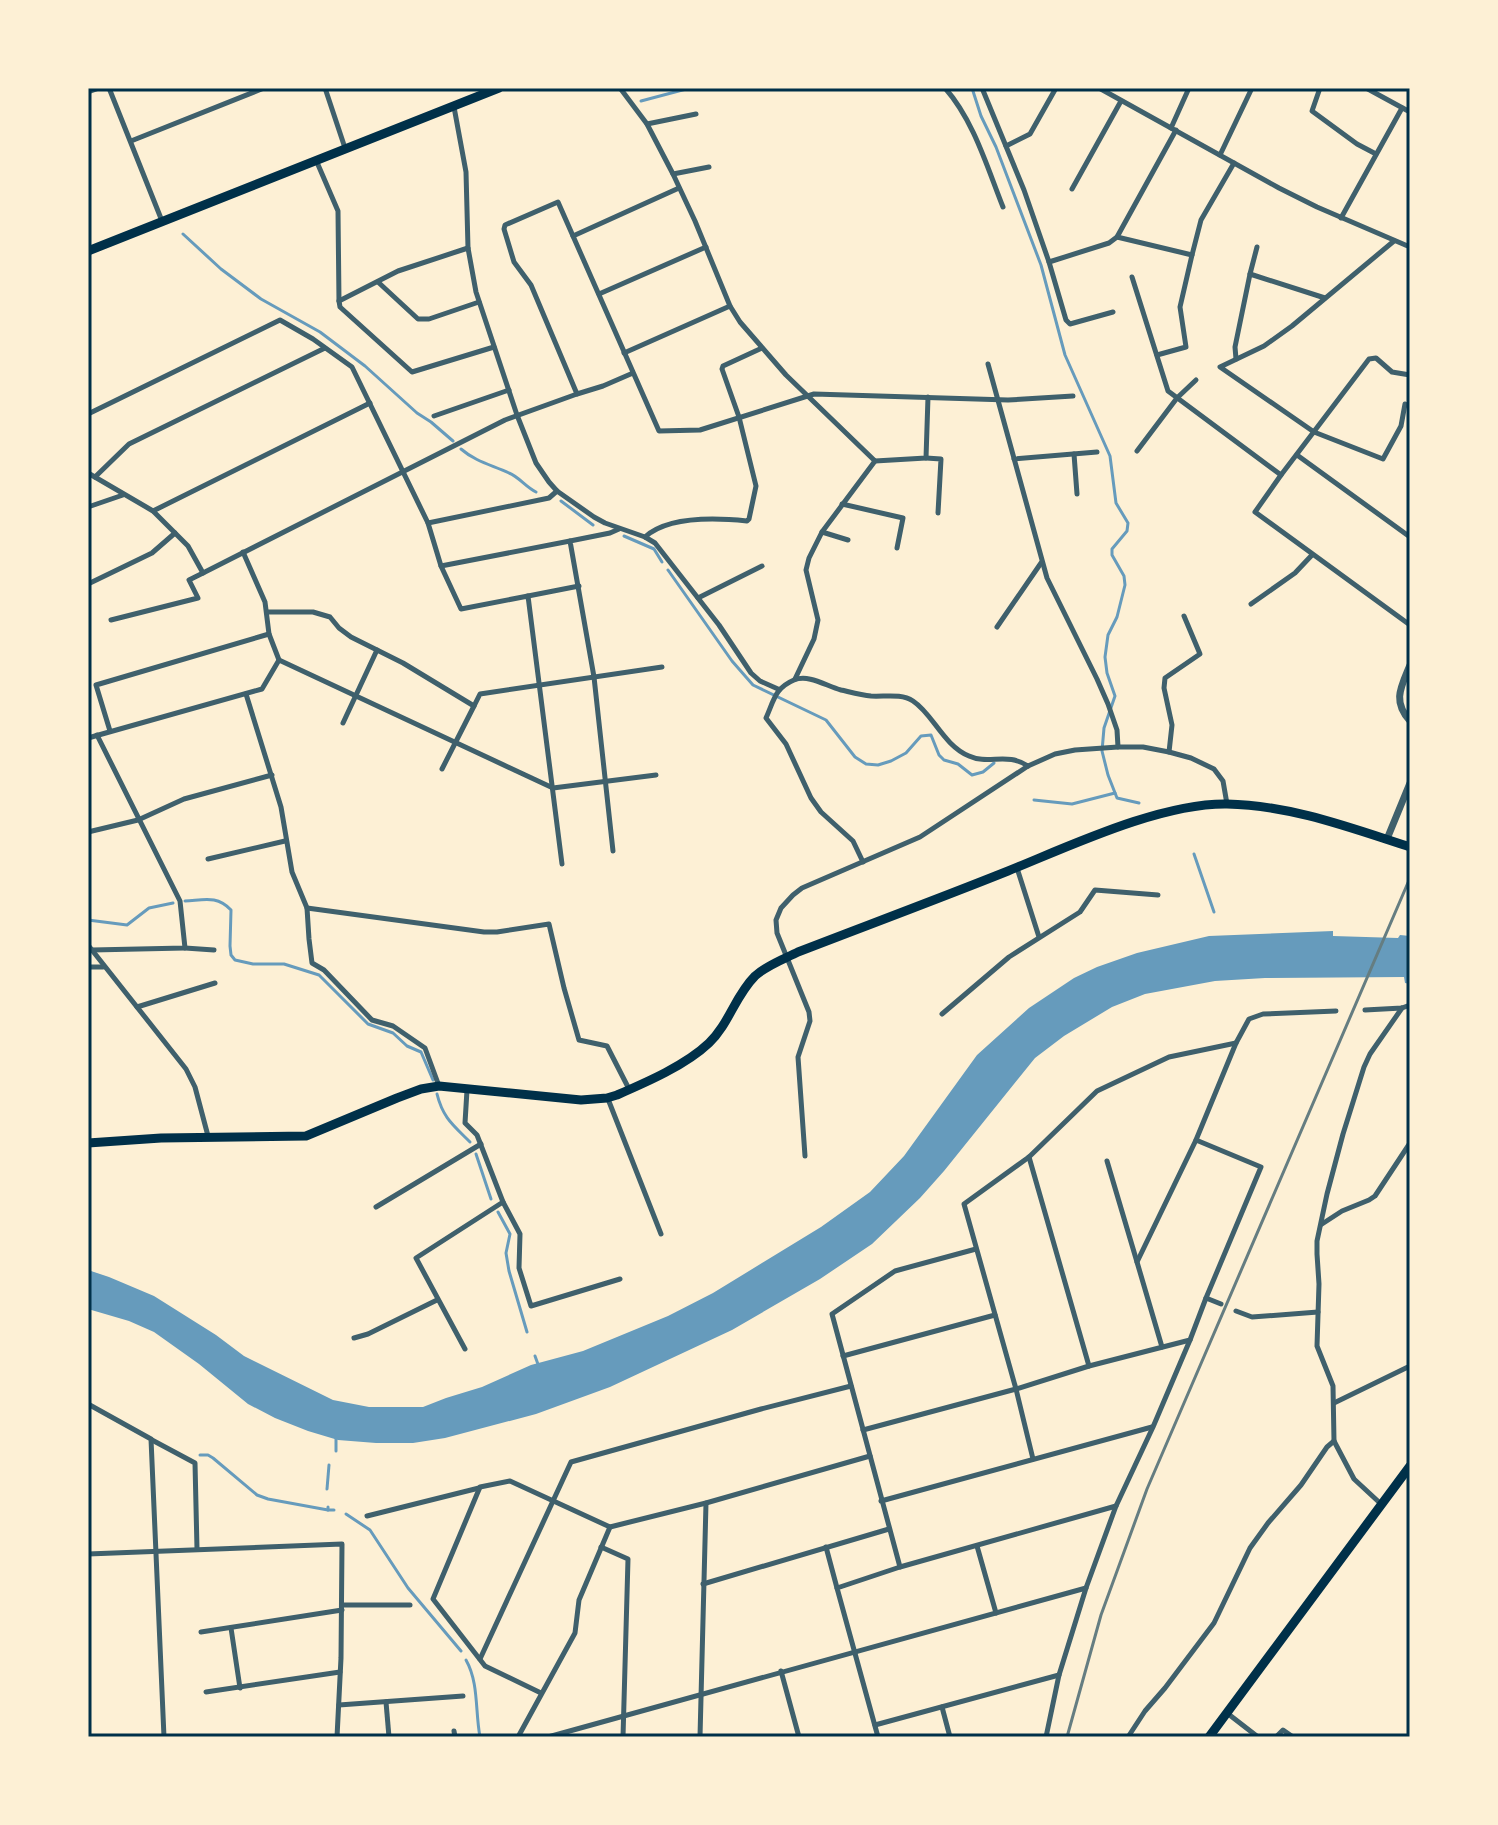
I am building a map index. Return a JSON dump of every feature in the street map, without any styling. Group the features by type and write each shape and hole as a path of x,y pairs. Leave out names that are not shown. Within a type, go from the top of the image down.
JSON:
{"main road":[{"path":"88,251 499,88"},
{"path":"88,1143 161,1138 306,1136 397,1098 439,1086 581,1100 607,1098 629,1090 696,1054 725,1024 753,978 787,958 1094,837 1192,807 1227,804 1272,809 1410,847"},
{"path":"1209,1737 1410,1466"}],"street":[{"path":"88,92 99,88"},
{"path":"109,88 162,222"},
{"path":"131,141 264,88"},
{"path":"325,88 345,148"},
{"path":"620,88 647,124 673,174 730,306 740,322 807,395 875,461 941,459 938,513"},
{"path":"945,88 965,115 1003,207"},
{"path":"982,88 1024,190 1067,323 1113,312"},
{"path":"1006,146 1030,134 1056,88"},
{"path":"1099,88 1304,201 1410,247"},
{"path":"1049,262 1109,243 1117,237 1173,129 1189,88"},
{"path":"1220,155 1252,88"},
{"path":"1320,88 1312,111 1376,154"},
{"path":"1366,88 1410,112"},
{"path":"1072,189 1121,101"},
{"path":"454,106 466,172 468,248 479,302 536,463 557,491 594,517 655,543 719,625 751,673 776,693"},
{"path":"1341,218 1402,108"},
{"path":"647,124 696,114"},
{"path":"316,160 338,211 340,307 412,372 494,347"},
{"path":"1157,355 1186,347 1180,307 1201,220 1234,163"},
{"path":"673,174 709,167"},
{"path":"573,236 679,188"},
{"path":"577,394 531,285 514,262 504,229 505,225 558,202 659,431 700,430 807,395 824,393 1008,400 1073,396"},
{"path":"1117,237 1192,255"},
{"path":"1394,241 1292,326 1220,367 1314,432 1383,459 1401,426 1405,404"},
{"path":"599,294 706,247"},
{"path":"1236,359 1235,347 1257,247"},
{"path":"339,301 398,271 468,248"},
{"path":"1250,274 1326,299"},
{"path":"1132,277 1168,391 1281,475"},
{"path":"378,282 418,319 429,319 479,302"},
{"path":"624,353 730,306"},
{"path":"88,414 276,321 283,322 326,347 352,367 428,523 441,566 461,609 579,586"},
{"path":"95,477 129,444 326,347"},
{"path":"645,537 656,528 709,518 749,519 756,486 739,417 722,369 762,348"},
{"path":"1410,375 1392,372 1376,358 1369,359 1255,512 1410,625"},
{"path":"988,364 1047,578 1108,704 1117,730 1118,747"},
{"path":"111,620 198,598 189,580 243,552 517,415 591,391 633,373"},
{"path":"1137,451 1177,398 1196,380"},
{"path":"434,416 509,390"},
{"path":"926,458 928,396"},
{"path":"153,511 370,403"},
{"path":"1014,459 1097,452"},
{"path":"1074,454 1077,494"},
{"path":"1297,455 1410,537"},
{"path":"863,862 853,841 821,812 811,798 786,744 766,718 776,693 795,679 814,639 818,620 806,570 809,558 822,532 875,461"},
{"path":"88,473 153,511 188,546 203,573"},
{"path":"428,523 549,498 557,491"},
{"path":"88,507 123,495"},
{"path":"842,504 903,518 897,548"},
{"path":"441,566 610,533 620,528"},
{"path":"822,532 848,540"},
{"path":"88,584 152,553 175,533"},
{"path":"570,541 594,677 613,851"},
{"path":"243,552 265,602 269,634 279,660 553,788 656,775"},
{"path":"1251,604 1295,573 1312,555"},
{"path":"997,627 1042,563"},
{"path":"698,598 762,566"},
{"path":"528,596 562,864"},
{"path":"268,612 313,612 330,617 351,637 403,663 474,706"},
{"path":"1169,752 1172,725 1164,688 1165,678 1200,654 1184,616"},
{"path":"110,731 96,685 269,634"},
{"path":"343,723 377,650"},
{"path":"88,738 262,689 279,660"},
{"path":"1410,665 1399,699 1404,715 1410,721"},
{"path":"442,769 480,694 662,667"},
{"path":"795,679 805,678 868,696 904,697 917,704 953,746 970,757 1014,759 1028,766"},
{"path":"246,694 281,807 292,872 307,908 312,963 324,970 372,1020 393,1026 425,1048 439,1086"},
{"path":"97,735 180,901 185,948"},
{"path":"805,1156 798,1057 810,1021 809,1012 775,924 786,902 802,888 920,837 1028,766 1055,754 1109,747 1143,747 1191,758 1214,769 1223,781 1227,804"},
{"path":"88,832 138,820 184,799 272,775"},
{"path":"1387,839 1410,783"},
{"path":"208,859 285,841"},
{"path":"1017,868 1039,937"},
{"path":"942,1014 1009,957 1080,912 1095,890 1158,895"},
{"path":"307,908 484,932 549,924 579,1040 607,1046 629,1090"},
{"path":"90,948 214,950"},
{"path":"90,948 186,1069 195,1087 208,1137"},
{"path":"88,967 104,967"},
{"path":"137,1007 215,983"},
{"path":"1365,1010 1410,1005"},
{"path":"1381,1504 1354,1479 1334,1441 1333,1386 1317,1346 1317,1241 1343,1134 1364,1067 1402,1008"},
{"path":"1137,1262 1196,1140 1249,1019 1263,1014 1336,1011"},
{"path":"1033,1459 964,1204 1029,1157 1097,1091 1169,1057 1236,1043"},
{"path":"467,1089 465,1123 477,1135 503,1202 520,1234 519,1268 531,1306 620,1279"},
{"path":"607,1098 661,1234"},
{"path":"1046,1737 1059,1675 1116,1506 1153,1427 1261,1167 1196,1140"},
{"path":"1321,1225 1375,1196 1410,1143"},
{"path":"376,1207 481,1144"},
{"path":"1029,1157 1089,1366"},
{"path":"1107,1161 1162,1347"},
{"path":"465,1349 416,1258 503,1202"},
{"path":"900,1567 832,1314 895,1271 976,1249"},
{"path":"1206,1298 1221,1304"},
{"path":"354,1338 437,1300"},
{"path":"1236,1311 1252,1317 1318,1312"},
{"path":"843,1356 995,1315"},
{"path":"863,1430 1190,1340"},
{"path":"1334,1403 1410,1366"},
{"path":"480,1659 571,1462 851,1386"},
{"path":"88,1404 195,1463 197,1549"},
{"path":"881,1501 1153,1427"},
{"path":"151,1439 164,1737"},
{"path":"1128,1737 1214,1623 1250,1548 1334,1441"},
{"path":"367,1516 510,1481 610,1527 870,1456"},
{"path":"480,1487 433,1599 485,1666 541,1693"},
{"path":"700,1737 706,1503"},
{"path":"837,1588 1116,1506"},
{"path":"518,1737 575,1633 579,1600 610,1527"},
{"path":"703,1584 889,1529"},
{"path":"88,1554 342,1544 337,1737"},
{"path":"977,1546 996,1613"},
{"path":"601,1547 628,1559 623,1737"},
{"path":"826,1547 878,1737"},
{"path":"548,1737 1086,1588"},
{"path":"201,1632 342,1608 410,1605"},
{"path":"231,1628 240,1688"},
{"path":"781,1671 799,1737"},
{"path":"206,1692 340,1672"},
{"path":"875,1725 1059,1675"},
{"path":"339,1705 463,1696"},
{"path":"386,1702 389,1737"},
{"path":"942,1707 950,1737"},
{"path":"1227,1713 1258,1737"},
{"path":"1276,1737 1283,1730 1293,1737"}],"water":[{"path":"1333,931 1333,936 1410,936 1410,984 1405,983 1404,977 1215,981 1145,994 1112,1007 1035,1058 944,1171 872,1244 820,1279 732,1330 610,1387 536,1414 445,1438 413,1443 338,1440 275,1418 248,1404 154,1332 88,1309 88,1270 154,1296 244,1356 333,1400 369,1407 423,1407 482,1387 531,1365 583,1351 668,1316 713,1293 821,1227 870,1192 904,1156 977,1055 1029,1008 1074,978 1137,953 1209,936"}],"waterway":[{"path":"641,101 690,88"},
{"path":"972,88 1041,265 1065,355 1110,456 1116,503 1128,523 1127,531 1112,549 1125,585 1117,617 1108,635 1105,657 1115,696 1104,728 1102,751 1117,798 1139,803"},
{"path":"183,234 221,269 261,299 320,332 365,366 453,441"},
{"path":"461,449 513,475 536,492"},
{"path":"561,501 593,525"},
{"path":"624,536 654,549 662,562"},
{"path":"668,570 732,661 753,685 826,720 855,757 866,764 878,765 891,761 906,753 921,736 931,735 944,760 958,764 972,775 983,772 994,763"},
{"path":"1034,800 1072,804 1115,793"},
{"path":"1194,854 1214,912"},
{"path":"185,901 210,900 226,905 231,910 230,946 235,960 253,964 284,964 319,975 368,1024 393,1033 407,1046 421,1052 433,1080"},
{"path":"88,920 127,925 149,908 173,903"},
{"path":"437,1094 446,1115 470,1142"},
{"path":"476,1154 491,1199"},
{"path":"498,1212 510,1234 506,1253 509,1271 527,1332"},
{"path":"535,1356 539,1367"},
{"path":"336,1438 336,1451"},
{"path":"200,1455 213,1458 257,1495 328,1510"},
{"path":"327,1489 329,1465"},
{"path":"328,1507 328,1510 334,1510"},
{"path":"346,1514 370,1530 408,1588 461,1651"},
{"path":"466,1660 475,1688 480,1737"}],"railway":[{"path":"1067,1737 1101,1615 1147,1489 1410,878"}]}
